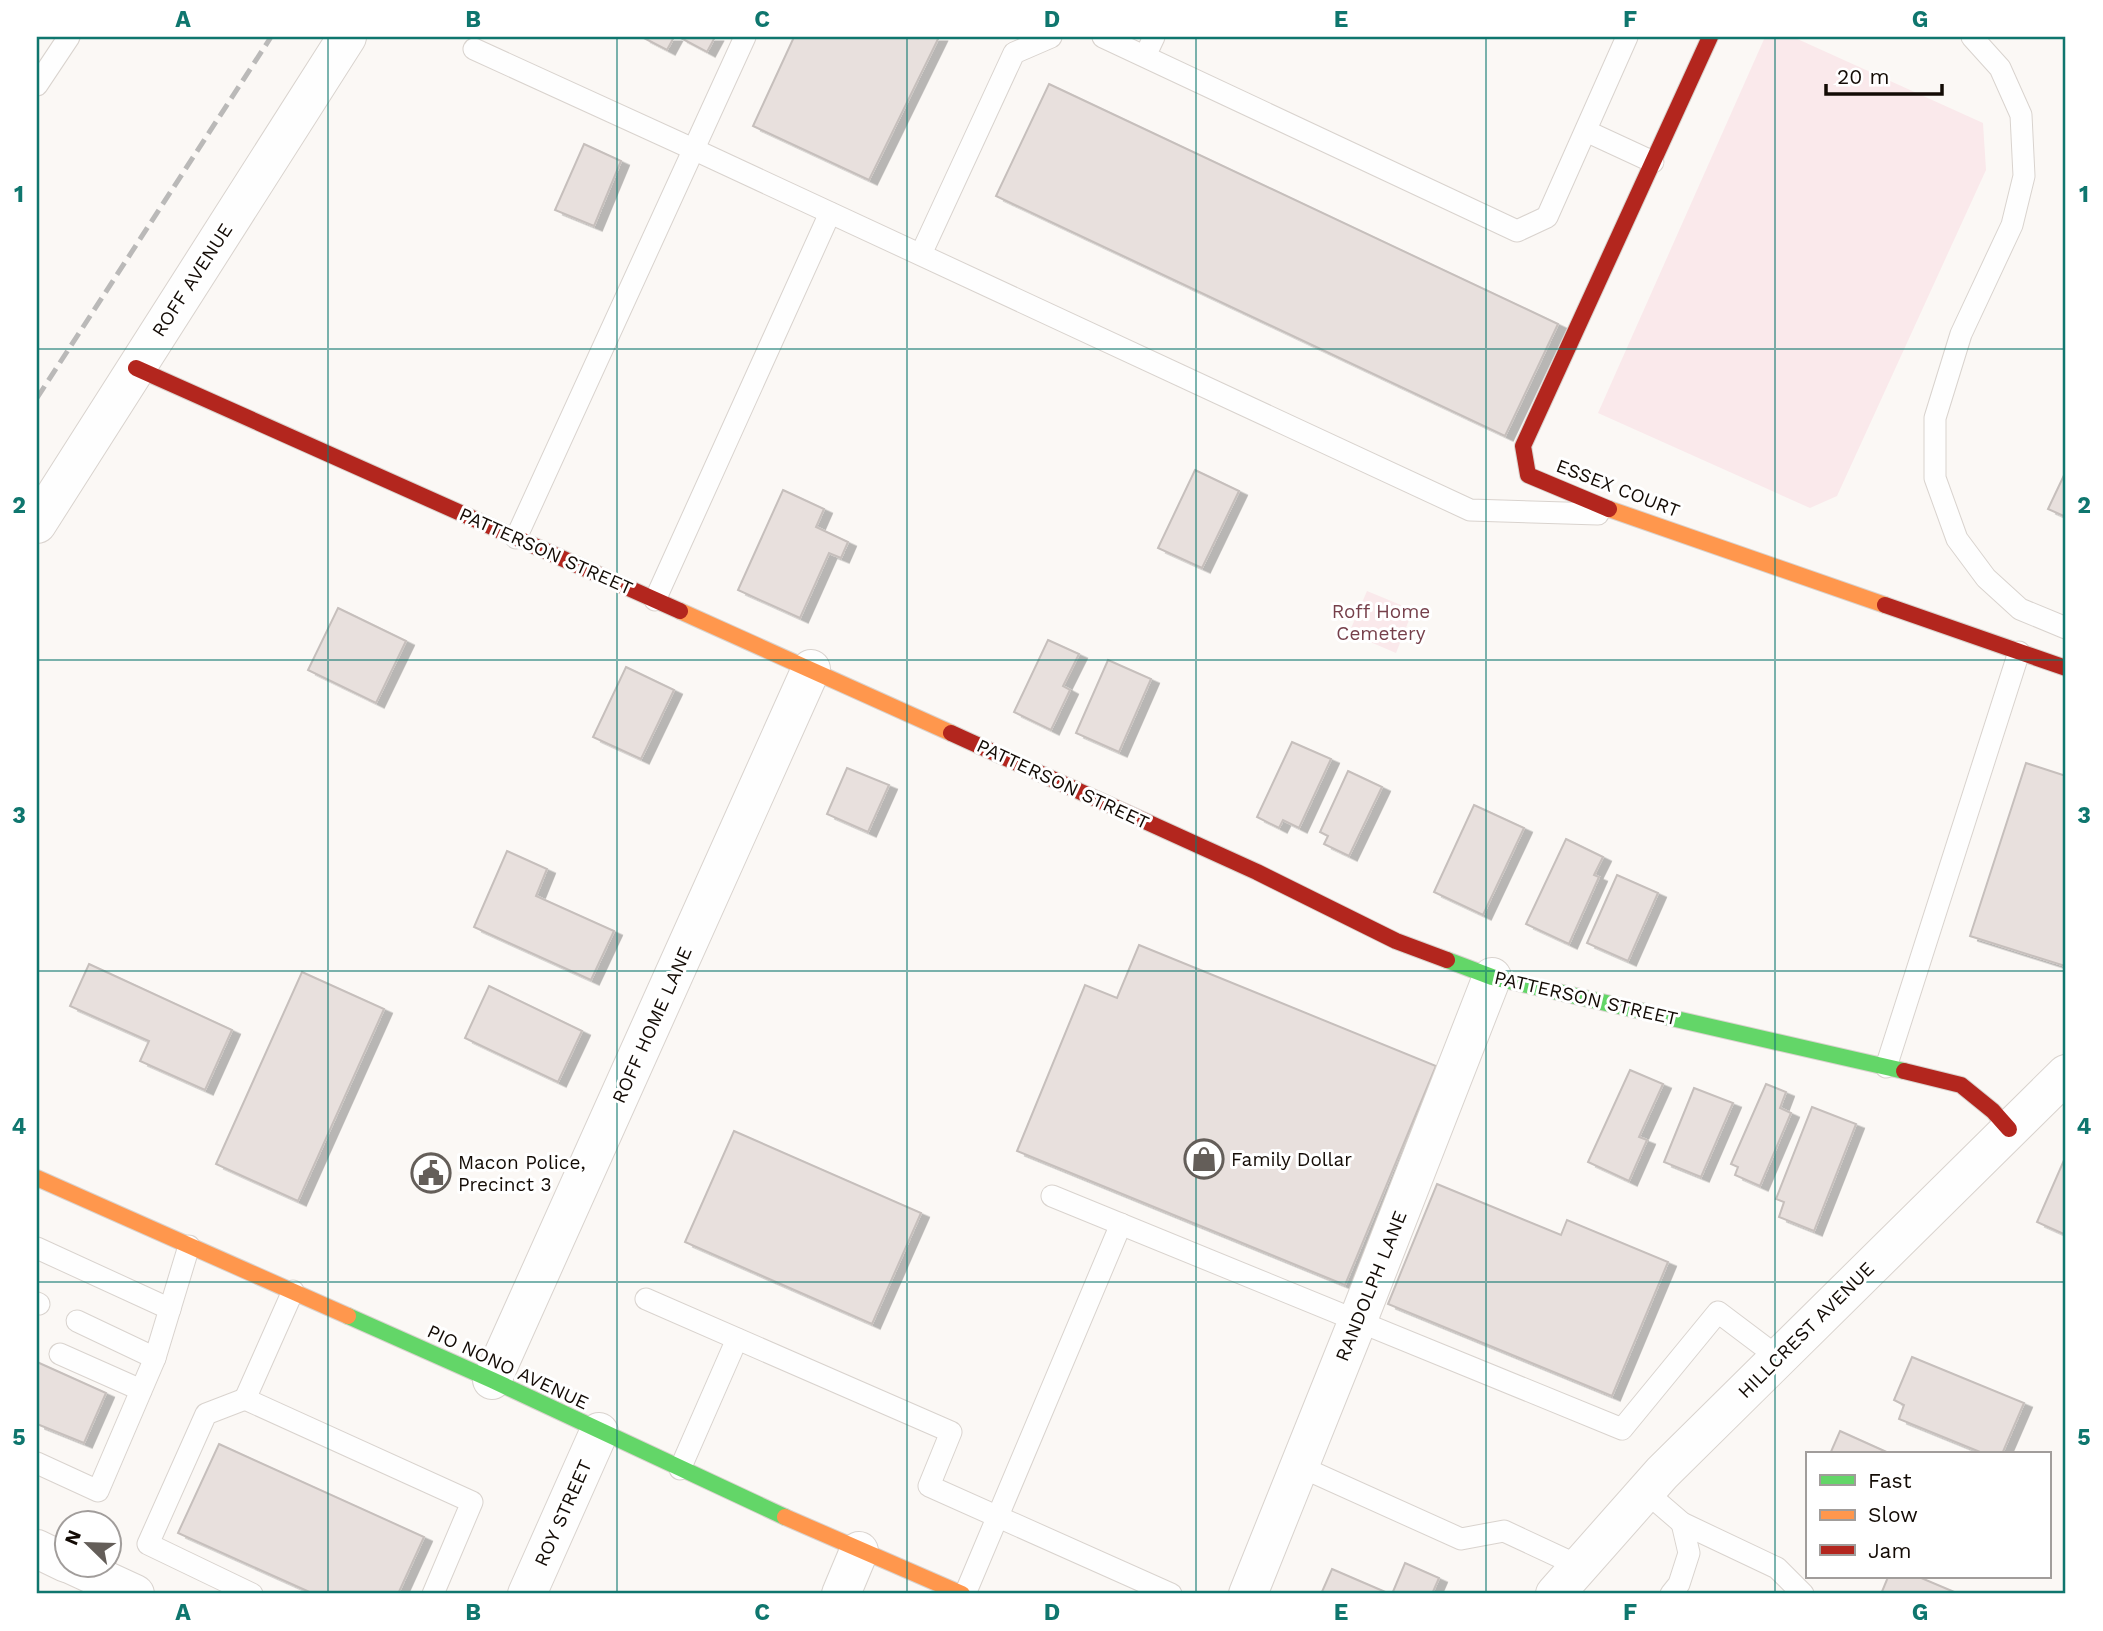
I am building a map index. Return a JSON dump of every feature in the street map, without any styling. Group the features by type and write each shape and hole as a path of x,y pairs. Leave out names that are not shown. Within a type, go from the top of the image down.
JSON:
{"street":[{"name":"ROFF AVENUE","path":"37,524 347,37"},
{"name":"ESSEX COURT","path":"1710,37 1523,446 1528,475 1624,515 2066,668"},
{"name":"PATTERSON STREET","path":"136,368 811,669 1244,867 1396,941 1492,977 1961,1086 1993,1111 2009,1129"},
{"name":"ROFF HOME LANE","path":"492,1380 811,669"},
{"name":"RANDOLPH LANE","path":"1248,1594 1492,977"},
{"name":"HILLCREST AVENUE","path":"1567,1580 1646,1492 2009,1129 2065,1077"},
{"name":"PIO NONO AVENUE","path":"37,1178 492,1380 598,1432 859,1551 963,1594"},
{"name":"ROY STREET","path":"527,1594 598,1432"},
{"path":"841,1594 859,1551"},
{"path":"99,1578 135,1594"}],"lane":[{"path":"37,86 69,37"},
{"path":"516,538 745,37"},
{"path":"921,254 1014,53 1051,37"},
{"path":"1103,37 1517,231 1547,217 1627,37"},
{"path":"1145,56 1154,37"},
{"path":"1972,37 2000,68 2021,115 2024,176 2012,225 1961,334 1935,418 1936,478 1957,539 1986,578 2020,610 2066,628"},
{"path":"474,49 1470,510 1624,515"},
{"path":"1586,131 1653,162"},
{"path":"655,600 830,213"},
{"path":"1886,1067 2020,652"},
{"path":"1052,1196 1622,1429 1718,1312 1779,1358"},
{"path":"963,1594 1121,1224"},
{"path":"37,1464 98,1490 155,1358 189,1246"},
{"path":"37,1248 170,1309"},
{"path":"245,1399 293,1292"},
{"path":"646,1299 951,1432 929,1486 1171,1594"},
{"path":"77,1321 155,1358"},
{"path":"680,1469 737,1339"},
{"path":"60,1354 141,1390"},
{"path":"252,1594 148,1544 205,1414 245,1399 472,1502 433,1594"},
{"path":"1299,1466 1461,1539 1504,1531 1567,1580"},
{"path":"1646,1492 1682,1523 1777,1568 1803,1594"},
{"path":"1671,1594 1679,1584 1689,1553 1682,1523"}],"green space":[{"path":"1765,37 1793,37 1983,123 1986,170 1837,496 1810,508 1598,413"},
{"name":"Roff Home Cemetery","path":"1367,591 1413,610 1396,653 1349,633"}],"building":[{"path":"642,37 674,37 667,50"},
{"path":"679,37 715,37 707,52"},
{"path":"794,37 939,37 869,180 753,126"},
{"path":"1049,84 1558,324 1505,436 996,196"},
{"path":"584,144 621,161 594,226 555,210"},
{"path":"1195,470 1239,491 1202,568 1158,548"},
{"path":"2066,471 2066,517 2048,509"},
{"path":"783,490 824,509 816,527 848,542 841,558 829,553 800,618 738,590"},
{"path":"338,608 406,641 376,703 308,670"},
{"path":"1048,640 1079,654 1063,686 1070,690 1051,730 1014,712"},
{"path":"1108,660 1151,679 1119,752 1076,733"},
{"path":"626,667 674,690 641,759 593,737"},
{"path":"1292,742 1331,759 1299,828 1283,820 1279,828 1257,817"},
{"path":"2026,763 2066,776 2065,966 1970,936"},
{"path":"847,768 889,785 868,832 827,814"},
{"path":"1348,771 1382,787 1349,856 1324,844 1328,836 1320,832"},
{"path":"1474,805 1524,828 1483,915 1434,892"},
{"path":"1566,839 1603,857 1594,875 1599,877 1569,944 1526,924"},
{"path":"507,851 547,869 536,896 614,931 591,980 474,927"},
{"path":"1617,875 1658,893 1628,961 1587,943"},
{"path":"1139,945 1436,1066 1345,1285 1017,1151 1085,985 1117,998"},
{"path":"89,964 232,1030 205,1090 140,1061 149,1041 70,1006"},
{"path":"302,972 384,1009 298,1201 216,1164"},
{"path":"489,986 582,1031 558,1082 465,1038"},
{"path":"1630,1070 1663,1084 1639,1137 1647,1140 1629,1181 1588,1162"},
{"path":"1766,1084 1786,1092 1780,1108 1791,1113 1760,1186 1735,1175 1738,1167 1731,1164"},
{"path":"1694,1088 1733,1103 1701,1177 1664,1162"},
{"path":"1812,1107 1856,1124 1814,1231 1779,1217 1784,1202 1776,1199"},
{"path":"734,1131 921,1213 872,1324 685,1242"},
{"path":"2064,1160 2066,1161 2066,1235 2037,1222"},
{"path":"1437,1184 1561,1235 1567,1220 1668,1262 1612,1396 1388,1304"},
{"path":"1912,1357 2024,1403 2003,1452 1980,1452 1899,1419 1904,1405 1894,1400"},
{"path":"37,1362 106,1393 84,1443 37,1424"},
{"path":"1840,1431 1887,1452 1831,1452"},
{"path":"219,1444 424,1537 398,1594 314,1594 178,1533"},
{"path":"1405,1563 1439,1578 1432,1594 1392,1594"},
{"path":"1332,1569 1390,1594 1321,1594"},
{"path":"1888,1578 1921,1578 1959,1594 1881,1594"}],"railway":[{"path":"37,398 271,37"}],"traffic: fast":[{"path":"1447,960 1492,977 1904,1071"},
{"path":"348,1316 785,1517"}],"traffic: slow":[{"path":"1609,509 1885,605"},
{"path":"680,611 951,733"},
{"path":"37,1178 348,1316"},
{"path":"785,1517 962,1594"}],"traffic: jam":[{"path":"1609,509 1528,475 1523,446 1710,37"},
{"path":"136,368 680,611"},
{"path":"1885,605 2066,668"},
{"path":"951,733 1257,872 1396,941 1447,960"},
{"path":"1904,1071 1961,1085 1993,1111 2009,1129"}],"place":[{"name":"Family Dollar","path":"1204,1159"},
{"name":"Macon Police, Precinct 3","path":"431,1173"}]}
